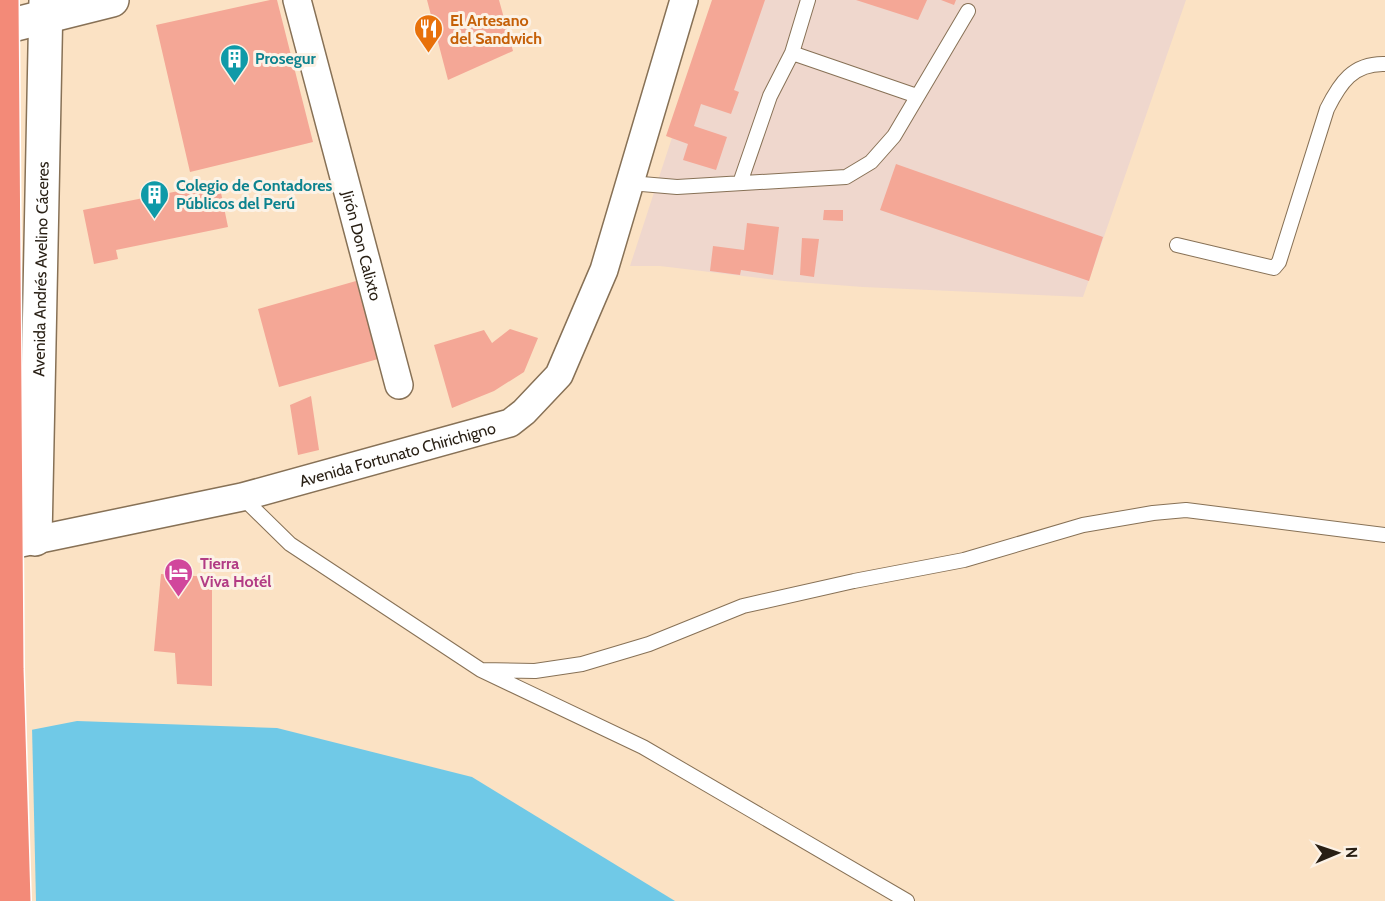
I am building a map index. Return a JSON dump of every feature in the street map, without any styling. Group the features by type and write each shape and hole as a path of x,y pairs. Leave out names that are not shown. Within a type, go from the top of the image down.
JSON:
{"highway":[{"name":"Avenida Andrés Avelino Cáceres","path":"1,19 21,543 7,669 14,901"}],"street":[{"path":"1,19 46,8 112,0"},
{"name":"Jirón Don Calixto","path":"297,0 399,385"},
{"name":"Avenida Fortunato Chirichigno","path":"21,543 242,497 510,423 524,412 559,375 604,270 684,0"},
{"name":"Avenida Andrés Avelino Cáceres","path":"21,543 46,8"}],"lane":[{"path":"740,183 770,96 792,53 808,0"},
{"path":"630,183 677,187 846,177 871,162 894,136 968,11"},
{"path":"792,53 917,96"},
{"path":"1177,245 1274,268 1279,262 1327,109 1338,86 1352,73 1371,64 1385,64"},
{"path":"242,497 290,544 481,670 643,747 907,901"},
{"path":"481,670 535,671 582,663 649,644 743,606 854,581 964,560 1083,525 1153,513 1186,510 1385,535"}],"shaded area":[{"path":"717,0 1186,0 1083,297 863,287 784,281 660,266 630,266"}],"water":[{"path":"77,721 277,728 472,777 675,901 0,901 0,736"}],"pier":[{"path":"32,727 36,901 0,901 0,733"}],"building":[{"name":"Prosegur","path":"277,0 313,142 190,172 156,25"},
{"path":"427,0 499,0 513,51 448,80"},
{"path":"712,0 765,0 734,90 739,92 731,114 701,104 694,126 727,137 716,170 683,160 688,144 666,136"},
{"path":"856,0 927,0 918,20"},
{"path":"941,0 956,0 954,5"},
{"path":"896,164 1103,237 1089,281 880,210"},
{"name":"Colegio de Contadores Públicos del Perú","path":"219,183 228,227 116,250 118,259 94,264 83,210"},
{"path":"824,210 843,210 843,221 823,220"},
{"path":"747,223 779,227 773,275 741,270 740,275 710,271 713,246 744,250"},
{"path":"802,238 819,239 814,277 800,275"},
{"path":"356,281 378,359 279,387 258,309"},
{"path":"510,329 538,338 524,372 494,391 452,408 434,345 484,330 492,343"},
{"path":"311,396 319,450 298,455 290,405"},
{"path":"161,574 212,577 212,686 177,684 175,653 154,651"}],"place":[{"name":"El Artesano del Sandwich","path":"429,54"},
{"name":"Prosegur","path":"234,84"},
{"name":"Colegio de Contadores Públicos del Perú","path":"155,220"},
{"name":"Tierra Viva Hotél","path":"179,598"}]}
